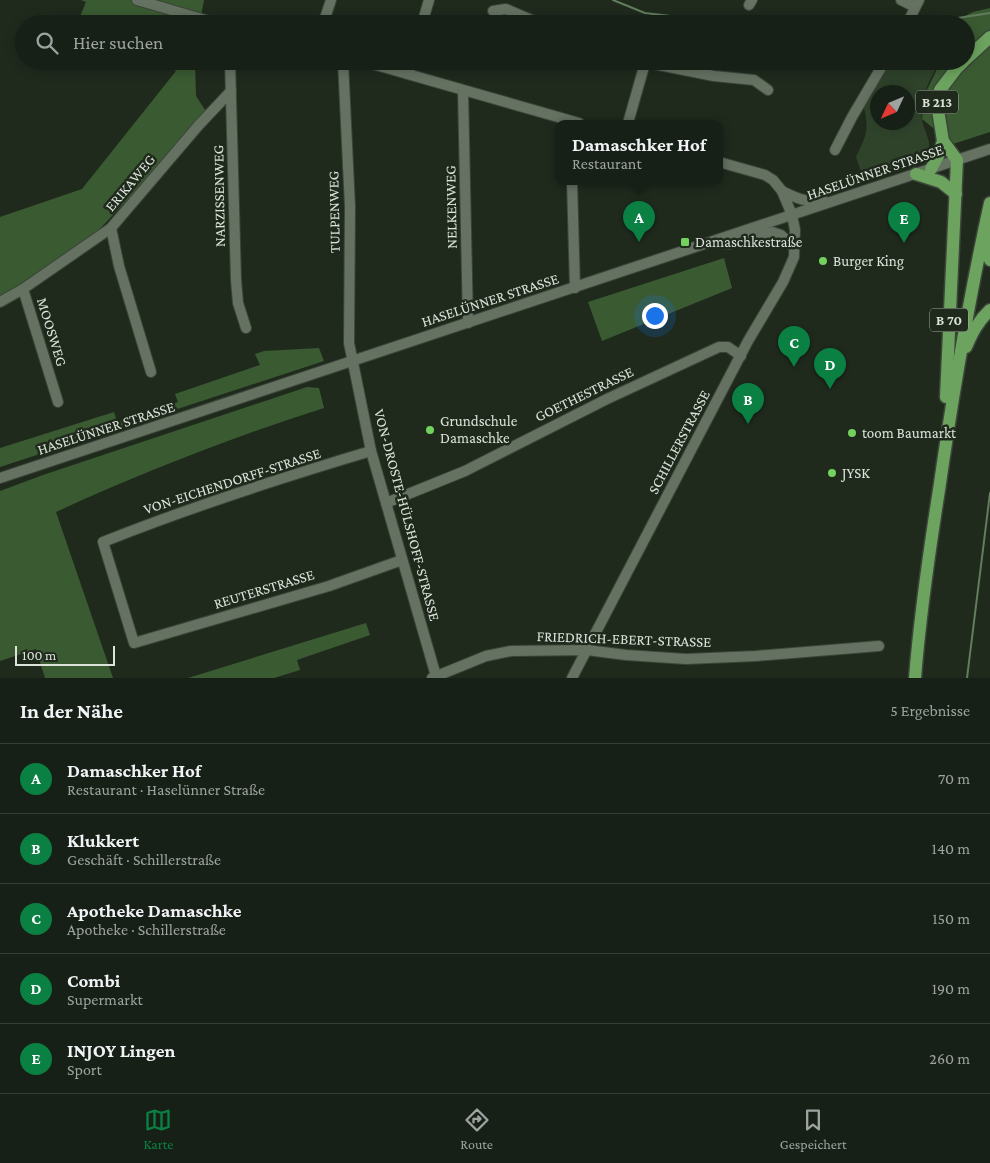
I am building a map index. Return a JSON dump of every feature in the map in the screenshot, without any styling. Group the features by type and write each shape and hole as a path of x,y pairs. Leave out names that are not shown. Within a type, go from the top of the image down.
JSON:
{"main road":[{"name":"B 213","path":"975,51 990,37"},
{"name":"B 213","path":"943,141 937,104 940,90 955,70"},
{"path":"943,141 957,160"},
{"path":"931,169 943,141"},
{"name":"B 70","path":"945,446 957,160"},
{"path":"916,174 941,182 956,194"},
{"path":"990,204 987,247 990,260"},
{"name":"B 70","path":"915,678 920,623 945,446 971,291 990,204"},
{"path":"958,365 971,334 990,310"}],"street":[{"path":"137,0 188,15"},
{"path":"326,15 330,0"},
{"path":"424,15 428,0"},
{"path":"901,0 917,4"},
{"path":"493,11 506,9 520,15"},
{"name":"NARZISSENWEG","path":"230,70 236,280 238,303 246,328"},
{"name":"TULPENWEG","path":"343,70 350,207 349,343 352,361"},
{"path":"394,70 567,120"},
{"path":"408,74 409,70"},
{"path":"629,120 640,70"},
{"path":"683,70 714,76 754,80 768,90"},
{"path":"835,150 880,70"},
{"name":"ERIKAWEG","path":"151,372 119,266 111,228 198,126 231,91"},
{"name":"NELKENWEG","path":"463,91 468,323"},
{"name":"HASELÜNNER STRASSE","path":"0,478 990,149"},
{"path":"723,163 765,175 773,180 782,191 792,216"},
{"path":"572,185 575,288"},
{"path":"782,191 808,202 836,200"},
{"name":"SCHILLERSTRASSE","path":"572,678 741,356 783,282 794,257 795,230 792,216"},
{"name":"MOOSWEG","path":"58,402 22,289 111,228"},
{"path":"711,242 729,244 772,232 781,235 794,248"},
{"path":"0,302 22,289"},
{"name":"GOETHESTRASSE","path":"386,503 465,471 607,398 719,348 728,348 741,356"},
{"name":"VON-DROSTE-HÜLSHOFF-STRASSE","path":"352,361 371,451 402,555 434,677"},
{"name":"VON-EICHENDORFF-STRASSE","path":"134,642 103,542 251,487 371,451"},
{"name":"REUTERSTRASSE","path":"134,642 328,586 402,560"},
{"name":"FRIEDRICH-EBERT-STRASSE","path":"434,677 486,656 512,651 586,650 686,659 756,656 879,646"}],"green space":[{"path":"81,0 130,0 180,15 81,15 86,2"},
{"path":"148,0 204,0 201,15"},
{"path":"990,8 990,132 953,144 922,119 924,96 937,70 975,70 975,15 967,15"},
{"path":"174,70 195,70 196,96 207,113 174,151 90,239 0,297 0,217 82,189 176,71"},
{"path":"883,70 935,70 929,81 922,105 922,120 929,143 928,152 925,156 896,170 864,180 856,157 863,142 867,125 863,103 870,91 870,130 915,130 915,85 874,85"},
{"path":"724,258 732,288 602,341 588,302"},
{"path":"319,348 324,361 0,467 0,448 114,412 117,422 178,402 175,394 260,365 255,354 264,351"},
{"path":"307,387 319,388 324,408 188,456 56,512 113,678 45,678 36,649 0,661 0,491"},
{"path":"366,623 370,635 297,660 300,670 274,678 188,678"}],"waterway":[{"path":"613,0 645,13 662,15"},
{"path":"975,15 990,13"},
{"path":"967,678 990,493"}],"place":[{"name":"Damaschker Hof","path":"639,242"},
{"name":"Damaschkestraße","path":"685,242"},
{"name":"INJOY Lingen","path":"904,243"},
{"name":"Burger King","path":"823,261"},
{"name":"Apotheke Damaschke","path":"794,367"},
{"name":"Combi","path":"830,389"},
{"name":"Klukkert","path":"748,424"},
{"name":"Grundschule Damaschke","path":"430,430"},
{"name":"toom Baumarkt","path":"852,433"},
{"name":"JYSK","path":"832,473"}]}
